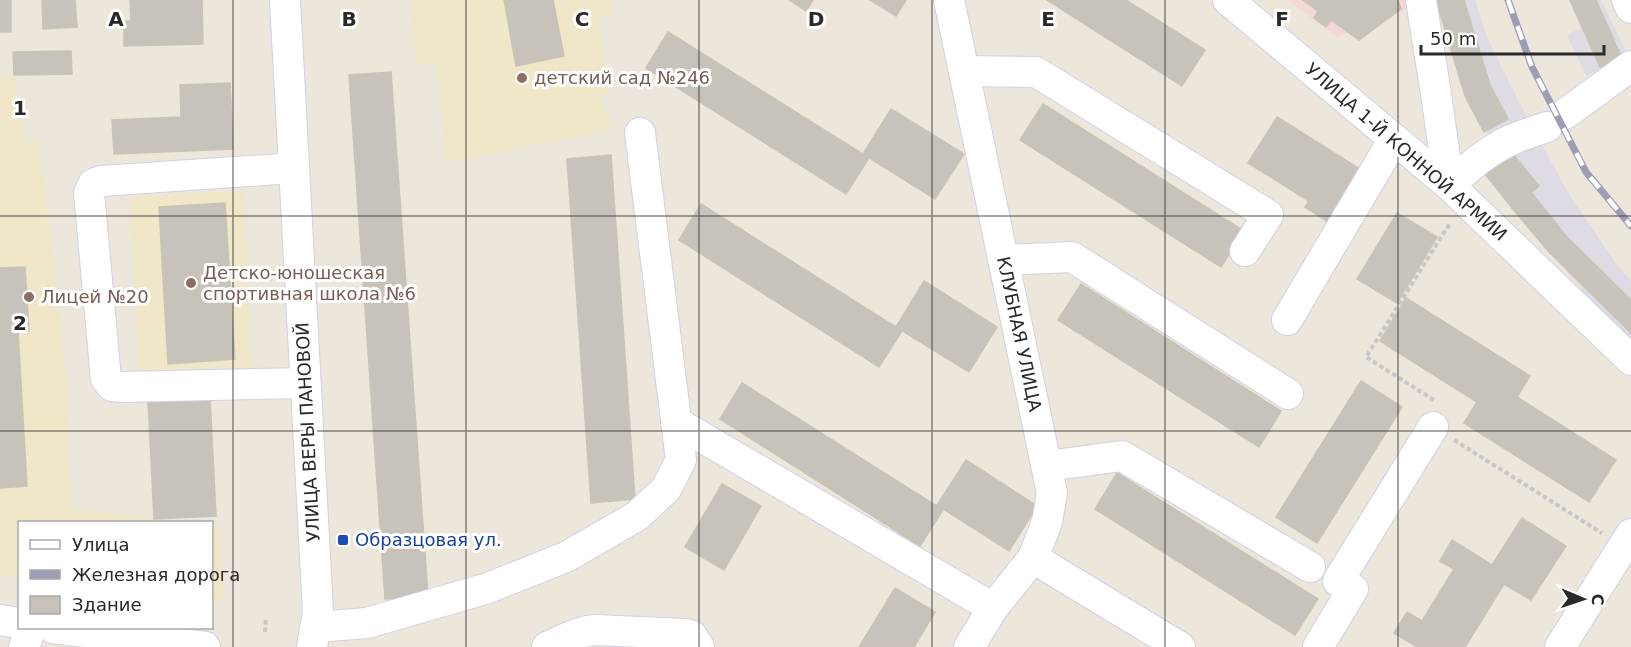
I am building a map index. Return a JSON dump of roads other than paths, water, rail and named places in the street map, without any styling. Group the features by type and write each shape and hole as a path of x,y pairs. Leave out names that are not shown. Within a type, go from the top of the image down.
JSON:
{"street":[{"name":"УЛИЦА ВЕРЫ ПАНОВОЙ","path":"285,0 318,612 314,637"},
{"name":"КЛУБНАЯ УЛИЦА","path":"949,0 1052,494 1047,522 1033,558 993,608 969,647"},
{"name":"УЛИЦА 1-Й КОННОЙ АРМИИ","path":"1228,0 1457,193 1631,360"},
{"path":"1421,0 1436,94 1457,193"},
{"path":"1627,0 1631,8"},
{"path":"1457,193 1469,167 1485,155 1509,141 1556,121 1631,66"},
{"path":"964,71 1036,72 1268,215 1245,251"},
{"path":"314,637 488,588 566,557 637,516 666,489 681,460 640,133"},
{"path":"1287,320 1394,139"},
{"path":"294,168 101,181 93,184 89,193 106,379 112,386 305,383"},
{"path":"1004,260 1072,256 1288,394"},
{"path":"676,422 993,608"},
{"path":"1318,647 1353,589 1338,581 1433,427"},
{"path":"1047,466 1122,456 1310,567"},
{"path":"1560,647 1627,540"},
{"path":"1033,558 1180,647"},
{"path":"0,620 18,623"},
{"path":"24,647 30,629"},
{"path":"68,629 205,647"},
{"path":"548,647 576,634 596,630 685,634 692,636 699,647"}],"railway":[{"path":"1508,0 1532,67 1586,172 1631,226"}],"place":[{"name":"детский сад №246","path":"522,78"},
{"name":"Детско-юношеская спортивная школа №6","path":"191,283"},
{"name":"Лицей №20","path":"29,297"},
{"name":"Образцовая ул.","path":"343,540"}]}
